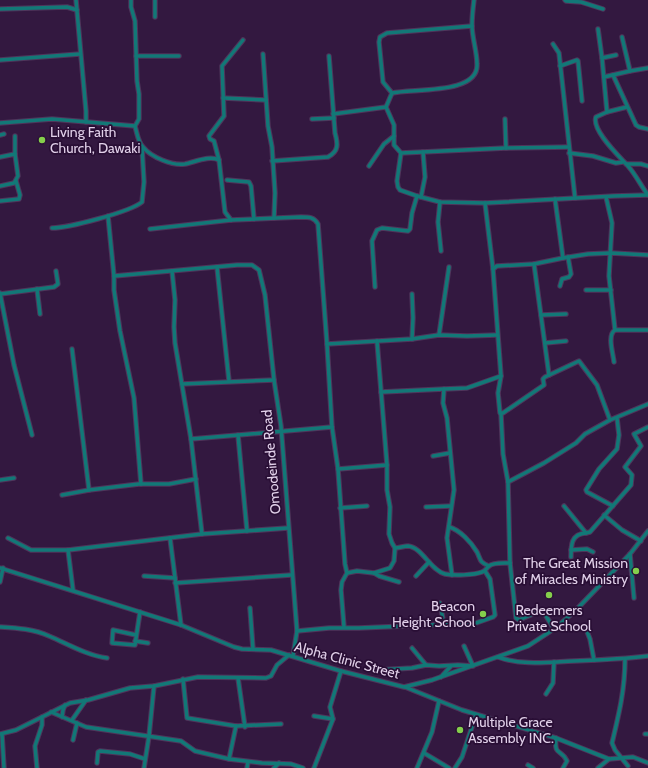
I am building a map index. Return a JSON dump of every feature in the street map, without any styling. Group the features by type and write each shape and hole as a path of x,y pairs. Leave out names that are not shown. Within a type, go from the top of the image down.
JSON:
{"street":[{"path":"76,0 86,122"},
{"path":"52,228 60,228 108,216 137,207 142,202 144,182 142,147 135,126 139,117 139,94 137,81 135,21 131,7 131,0"},
{"path":"155,0 155,17"},
{"path":"392,93 458,86 470,81 477,73 478,66 472,26 474,0"},
{"path":"565,0 581,2 603,9"},
{"path":"0,9 67,7 77,10"},
{"path":"392,93 383,82 379,42 380,37 387,33 472,26"},
{"path":"598,29 607,112"},
{"path":"622,37 630,71"},
{"path":"231,220 225,212 219,160 214,141 210,140 209,136 223,118 222,68 225,61 243,40"},
{"path":"553,44 559,53 575,198"},
{"path":"0,60 80,54"},
{"path":"264,54 266,100 275,199 274,218"},
{"path":"602,58 616,55"},
{"path":"136,56 179,56"},
{"path":"272,161 328,157 332,155 338,147 333,116 329,56"},
{"path":"560,66 578,60 582,101"},
{"path":"604,77 648,68"},
{"path":"613,75 636,126 648,129"},
{"path":"392,93 386,107 394,125 394,145 401,153 397,181 398,187 400,190 419,197 440,202 486,203 648,195 603,136 595,123 597,116 627,106"},
{"path":"223,98 266,100"},
{"path":"312,119 386,107"},
{"path":"0,124 47,118 135,126"},
{"path":"505,120 506,148"},
{"path":"0,201 19,199 20,195 16,181 18,176 15,154 15,136"},
{"path":"370,166 384,144 394,136"},
{"path":"142,147 155,157 179,164 216,158 219,160"},
{"path":"401,153 506,148 569,147"},
{"path":"375,288 372,241 377,230 382,228 408,231 410,229 412,213 425,177 423,152"},
{"path":"569,153 592,156 616,162 648,166"},
{"path":"0,157 15,154"},
{"path":"227,180 249,182 251,186 254,219"},
{"path":"0,186 14,183 16,181"},
{"path":"606,197 612,223 610,276 615,330"},
{"path":"555,199 565,257 571,274 569,277 562,279 560,286"},
{"path":"440,202 438,222 441,251"},
{"path":"486,203 493,269 501,376 498,393 503,454 508,482 510,563 516,618 519,620 540,610 543,611 554,629"},
{"path":"108,216 114,290 120,331 134,398 141,484"},
{"path":"150,229 231,220 274,218 311,217 315,219 318,224 332,427 338,469 340,508 347,573 342,582 341,590 344,627"},
{"path":"493,269 497,266 534,264 565,257 610,253 648,255"},
{"path":"534,264 549,375"},
{"name":"Omodeinde Road","path":"217,267 252,265 257,268 261,274 265,295 281,431 291,575 297,631 291,656"},
{"path":"114,276 217,267 229,381"},
{"path":"439,335 449,267"},
{"path":"32,435 1,308 0,294 56,286 58,281 56,271"},
{"path":"172,271 175,300 175,343 191,438 202,534"},
{"path":"37,289 40,314"},
{"path":"586,290 611,290"},
{"path":"412,294 412,339"},
{"path":"541,315 566,314"},
{"path":"614,362 611,334 615,330 648,330"},
{"path":"327,344 412,339 439,335 497,335"},
{"path":"374,573 390,568 394,561 395,548 389,534 390,507 386,490 387,465 377,341"},
{"path":"545,343 566,341"},
{"path":"72,349 89,490"},
{"path":"500,414 544,385 543,378 576,361 580,361 597,385 610,420"},
{"path":"381,392 467,388 501,376"},
{"path":"182,384 274,380"},
{"path":"444,389 443,403 447,418 454,490 447,538 452,574"},
{"path":"508,482 544,464 576,443 585,434 610,420 648,404"},
{"path":"613,506 587,492 586,490 599,469 617,450 619,435 617,418"},
{"path":"191,438 332,427"},
{"path":"571,557 572,540 575,536 580,533 590,532 631,485 632,475 625,467 641,446 634,434 648,427"},
{"path":"238,435 247,531"},
{"path":"433,456 450,453"},
{"path":"338,469 387,465"},
{"path":"0,480 14,478"},
{"path":"62,494 196,479"},
{"path":"340,508 367,506"},
{"path":"426,507 451,506"},
{"path":"564,506 586,533"},
{"path":"604,515 622,530 641,541"},
{"path":"449,527 458,531 475,550 481,562 488,566"},
{"path":"8,538 31,550 68,550 202,534 288,528"},
{"name":"Alpha Clinic Street","path":"2,568 182,625 242,649 271,650 404,687 440,677 528,646 554,629 574,612 630,554 648,531"},
{"path":"170,538 182,625"},
{"path":"395,548 406,546 411,547 442,573 479,573 485,570 488,566 498,563 510,563"},
{"path":"571,550 587,549 593,552"},
{"path":"68,550 73,590"},
{"path":"630,554 634,598"},
{"path":"416,576 429,562"},
{"path":"0,582 2,568"},
{"path":"297,631 344,627 359,628 472,624 495,615 490,579 485,570"},
{"path":"347,573 357,571 374,573 399,582"},
{"path":"144,576 175,580 291,575"},
{"path":"440,603 444,625"},
{"path":"250,608 254,649"},
{"path":"136,635 113,630 112,643 135,645 140,612"},
{"path":"0,627 19,629 47,635 98,657 107,658"},
{"path":"586,629 590,639 594,660"},
{"path":"135,641 148,643"},
{"path":"377,670 412,668 426,665 473,666 464,646"},
{"path":"412,648 426,665"},
{"path":"4,768 1,734 16,730 66,704 130,688 154,686 198,677 269,677 277,665 291,656"},
{"path":"498,657 508,661 518,662 554,662 625,659 648,656"},
{"path":"625,659 623,697 612,743 615,750 629,767"},
{"path":"546,694 552,683 554,662"},
{"path":"440,677 452,666"},
{"path":"314,768 333,719 330,706 341,670"},
{"path":"238,678 245,727"},
{"path":"183,679 187,718 245,727 281,724"},
{"path":"144,768 154,686"},
{"path":"404,687 476,715 556,738 609,759 633,757 648,763"},
{"path":"72,720 86,700"},
{"path":"417,768 432,732 439,701"},
{"path":"62,717 66,704"},
{"path":"51,712 86,727 181,741 195,751 230,759 248,762 291,764 303,768"},
{"path":"455,768 462,757 476,715"},
{"path":"314,716 333,719"},
{"path":"36,768 35,746 42,725 42,717"},
{"path":"73,740 78,723"},
{"path":"230,759 236,726"},
{"path":"556,738 555,747 567,761 563,768"},
{"path":"97,763 98,752 100,751 130,754 145,759"},
{"path":"424,753 449,768"},
{"path":"598,768 609,759"},
{"path":"247,768 248,762"},
{"path":"274,768 279,763"},
{"path":"528,765 533,768"}],"place":[{"name":"Living Faith Church, Dawaki","path":"42,140"},
{"name":"The Great Mission of Miracles Ministry","path":"636,571"},
{"name":"Redeemers Private School","path":"549,595"},
{"name":"Beacon Height School","path":"483,614"},
{"name":"Multiple Grace Assembly INC.","path":"460,730"}]}
